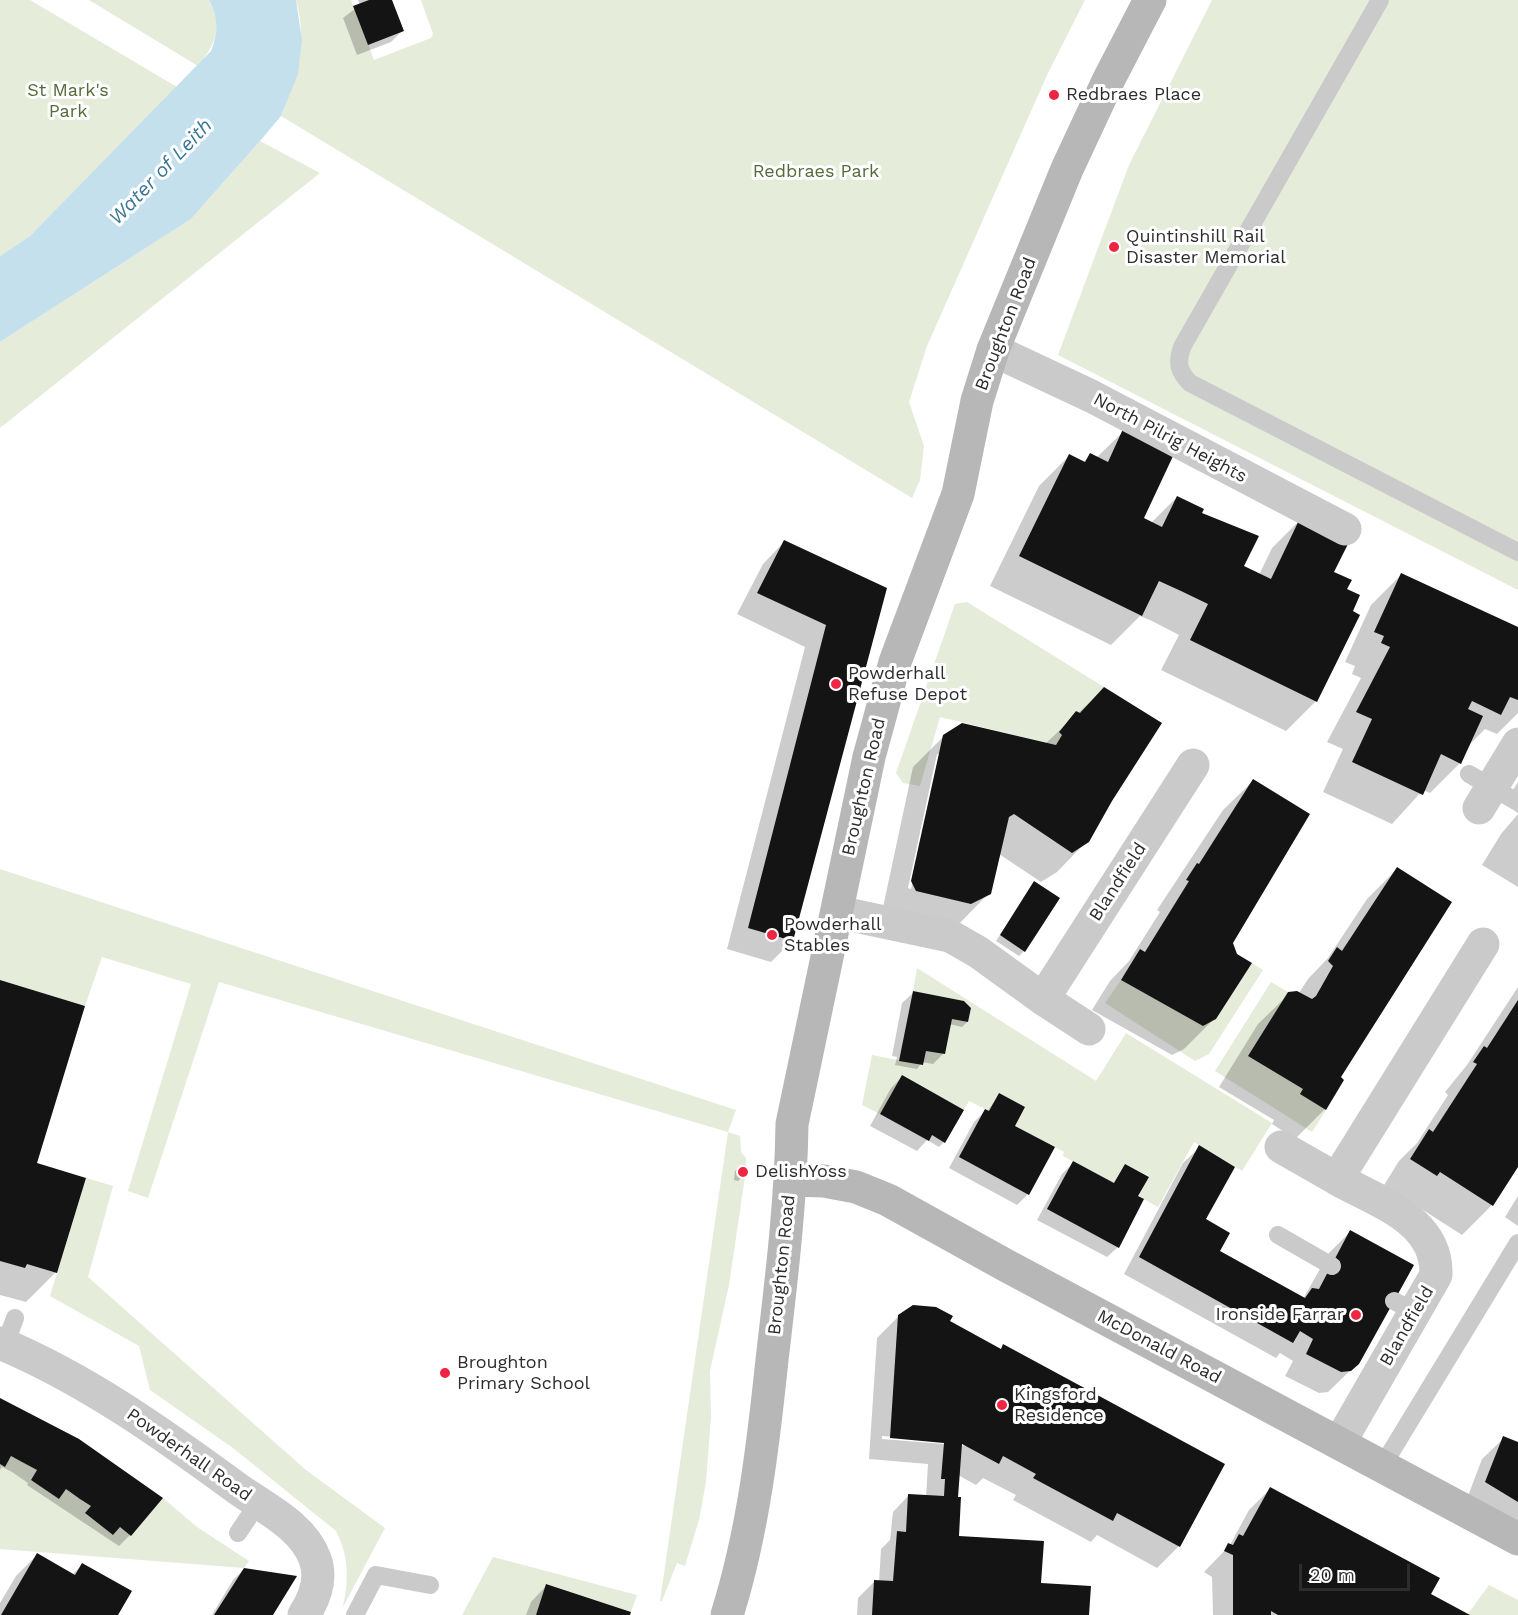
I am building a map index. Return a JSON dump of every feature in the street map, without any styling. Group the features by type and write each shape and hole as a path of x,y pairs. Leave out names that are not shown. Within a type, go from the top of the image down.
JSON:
{"main road":[{"name":"Broughton Road","path":"727,1615 744,1557 759,1480 791,1180 792,1124 869,757 895,662 958,494 976,400 993,350 1072,159 1109,79 1150,0"},
{"name":"McDonald Road","path":"791,1180 824,1181 856,1187 888,1200 1518,1539"}],"street":[{"name":"North Pilrig Heights","path":"993,350 1092,396 1345,529"},
{"path":"1488,792 1518,744"},
{"name":"Blandfield","path":"1043,999 1193,765"},
{"path":"837,912 950,936 978,952 1089,1029"},
{"path":"1337,1179 1483,944"},
{"name":"Blandfield","path":"1281,1147 1415,1224 1426,1234 1433,1247 1436,1275 1405,1307 1340,1442"},
{"name":"Powderhall Road","path":"7,1336 89,1388 258,1503 303,1537 315,1558 318,1582 311,1614"}],"lane":[{"path":"1380,0 1177,360 1182,375 1190,383 1518,552"},
{"path":"1278,1234 1332,1266"},
{"path":"1383,1465 1518,1243"},
{"path":"237,1533 258,1503"},
{"path":"355,1615 376,1575 430,1585"}],"green space":[{"name":"St Mark's Park","path":"0,0 30,0 177,87 30,236 0,256"},
{"path":"89,0 209,0 216,18 216,35 209,51 198,66"},
{"name":"Redbraes Park","path":"296,0 351,0 374,60 431,38 433,34 421,0 1085,0 1048,73 927,346 909,402 924,446 920,480 912,498 281,116 296,73 301,45"},
{"path":"1212,0 1518,0 1518,590 1058,355 1129,165"},
{"path":"260,141 320,173 0,428 0,342 191,219"},
{"path":"967,602 1104,687 1080,713 1076,711 1059,732 1062,735 1056,745 940,717 920,786 903,783 896,773 955,604"},
{"path":"0,869 736,1110 728,1132 219,982 148,1198 128,1191 191,984 102,957 85,1006 0,980"},
{"path":"1252,963 1263,970 1209,1054 1195,1061 1105,1003 1121,980 1203,1026 1216,1019"},
{"path":"917,968 1096,1081 1126,1033 1272,1123 1242,1171 1194,1142 1158,1207 1138,1196 1149,1176 1125,1164 1114,1183 1063,1156 1064,1152 1015,1126 999,1093 989,1111 969,1101 964,1110 902,1076 880,1114 862,1105 872,1055 923,1065 926,1051 952,1019 968,1022 971,1008 964,1001 913,991"},
{"path":"1271,982 1288,992 1248,1056 1303,1089 1301,1094 1326,1110 1312,1132 1215,1071"},
{"path":"728,1132 740,1136 741,1152 746,1158 746,1166 739,1165 738,1175 745,1177 729,1285 710,1371 711,1417 706,1482 699,1520 685,1566 677,1563 662,1601 660,1601"},
{"path":"86,1178 113,1186 88,1277 306,1470 385,1528 343,1607 347,1568 336,1531 233,1448 150,1390 139,1346 50,1296"},
{"path":"11,1456 37,1470 31,1480 59,1499 66,1489 91,1506 86,1514 113,1535 120,1527 131,1535 163,1498 197,1527 249,1561 244,1568 0,1549 0,1464 5,1467"},
{"path":"493,1557 637,1595 631,1612 547,1584 536,1615 462,1615"},
{"path":"1489,1585 1518,1600 1518,1615 1467,1615"}],"water":[{"name":"Water of Leith","path":"209,0 296,0 302,40 298,74 281,116 191,219 0,342 0,256 30,236 211,51 216,26 215,13"}],"building":[{"path":"369,0 392,0 404,31 368,45 353,6"},
{"path":"1123,429 1174,454 1144,518 1162,527 1177,496 1204,509 1202,513 1259,536 1244,566 1271,579 1301,516 1350,540 1334,572 1352,580 1347,589 1360,595 1353,611 1360,615 1317,702 1190,640 1208,604 1159,581 1142,616 1019,556 1069,454 1085,462 1090,453 1108,462"},
{"name":"Powderhall Refuse Depot","path":"784,540 887,588 793,941 748,928 826,625 757,593"},
{"path":"1401,573 1518,627 1518,700 1510,697 1501,715 1472,701 1468,709 1483,716 1461,764 1441,754 1423,795 1352,762 1372,719 1356,712 1390,647 1381,643 1384,636 1374,632"},
{"path":"1104,687 1162,723 1112,801 1089,842 1072,853 1014,814 1009,817 991,894 971,904 916,891 911,881 943,735 962,723 1056,745 1062,735 1059,732 1076,711 1080,713"},
{"path":"1253,779 1310,814 1233,943 1237,954 1252,963 1216,1019 1203,1026 1121,980 1140,949 1145,952 1189,881 1186,880 1197,863 1199,864"},
{"path":"1397,867 1452,902 1341,1077 1344,1080 1326,1110 1300,1094 1303,1089 1248,1056 1288,992 1297,991 1312,999 1316,996 1333,966 1328,961 1337,947 1342,951"},
{"path":"1034,881 1060,898 1025,952 1000,935"},
{"path":"0,980 85,1006 37,1163 86,1178 57,1273 27,1264 25,1268 0,1261"},
{"path":"913,991 964,1001 971,1008 968,1022 952,1019 945,1054 926,1051 923,1065 899,1061"},
{"path":"1518,1000 1518,1167 1493,1206 1440,1172 1437,1176 1410,1159 1429,1129 1433,1132 1477,1064 1473,1062 1484,1046 1487,1048"},
{"path":"902,1075 964,1110 945,1143 932,1135 929,1141 880,1114"},
{"path":"999,1093 1025,1107 1015,1126 1055,1147 1029,1195 959,1157 985,1109 989,1111"},
{"path":"1199,1145 1235,1167 1206,1219 1230,1233 1220,1251 1305,1298 1312,1288 1319,1289 1350,1230 1414,1265 1359,1364 1351,1371 1341,1372 1306,1354 1313,1339 1300,1331 1293,1343 1139,1257"},
{"path":"1073,1161 1114,1183 1125,1164 1149,1177 1138,1196 1144,1199 1119,1248 1047,1209"},
{"name":"Kingsford Residence","path":"913,1305 936,1307 953,1316 950,1321 1001,1349 1003,1344 1225,1464 1180,1547 1117,1513 1113,1521 1033,1478 1036,1474 1003,1456 999,1464 962,1444 958,1497 961,1497 959,1536 1044,1541 1041,1583 1091,1586 1089,1615 872,1615 874,1580 893,1581 897,1531 906,1532 908,1494 944,1496 945,1479 941,1479 944,1443 890,1438 898,1315"},
{"path":"0,1398 79,1439 163,1498 131,1536 120,1527 113,1535 85,1513 91,1506 66,1489 59,1499 31,1480 37,1470 11,1456 5,1467 0,1464"},
{"path":"1503,1436 1518,1442 1518,1502 1485,1482"},
{"path":"1270,1487 1440,1578 1431,1594 1470,1615 1278,1615 1271,1611 1271,1615 1233,1615 1233,1555 1224,1551 1228,1543 1233,1545 1239,1534 1243,1536"},
{"path":"37,1553 75,1575 82,1563 132,1591 118,1615 1,1615"},
{"path":"244,1568 297,1576 273,1615 214,1615"},
{"path":"546,1584 631,1612 630,1615 536,1615"}],"place":[{"name":"Redbraes Place","path":"1054,95"},
{"name":"Quintinshill Rail Disaster Memorial","path":"1114,247"},
{"name":"Powderhall Refuse Depot","path":"836,684"},
{"name":"Powderhall Stables","path":"772,935"},
{"name":"DelishYoss","path":"743,1172"},
{"name":"Ironside Farrar","path":"1356,1315"},
{"name":"Broughton Primary School","path":"445,1373"},
{"name":"Kingsford Residence","path":"1002,1405"}]}
